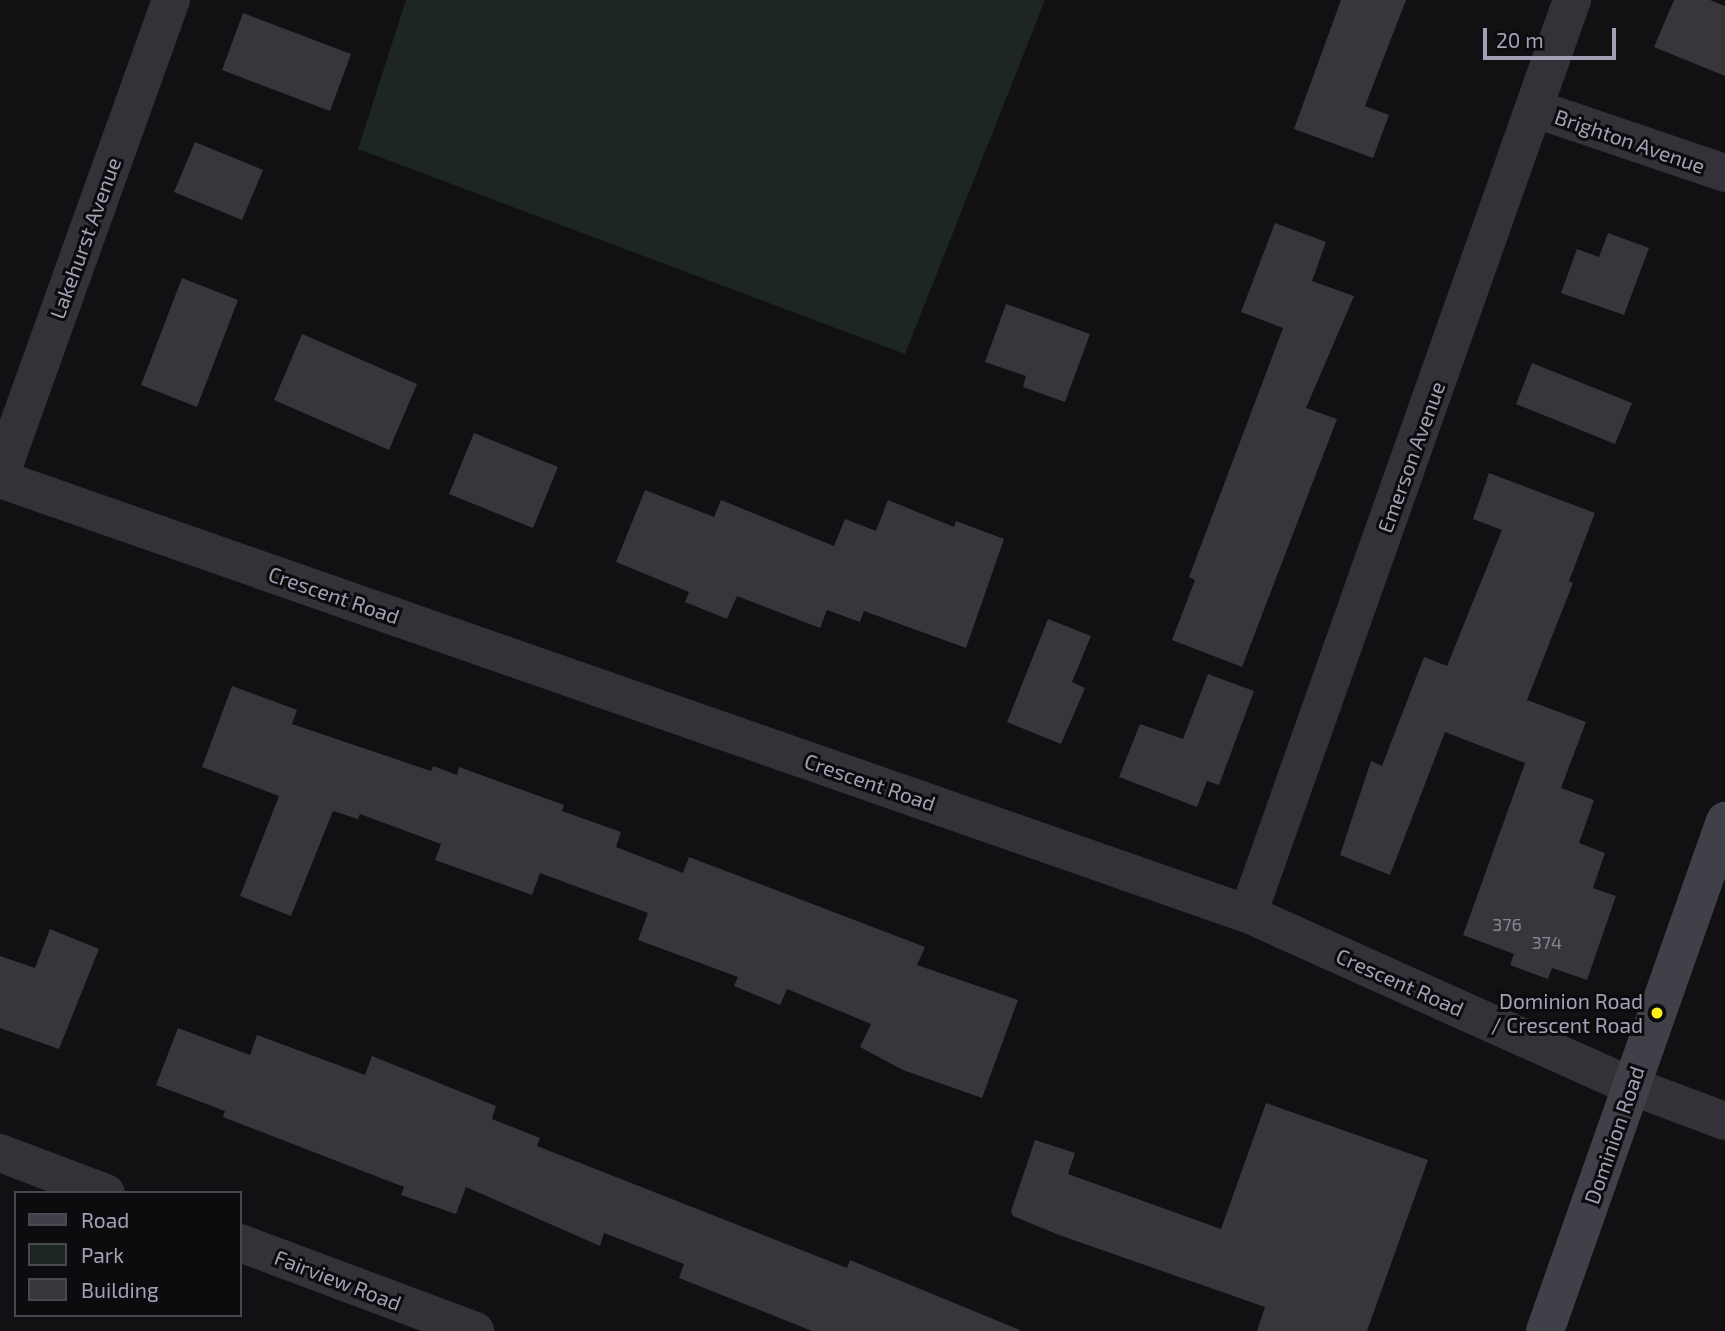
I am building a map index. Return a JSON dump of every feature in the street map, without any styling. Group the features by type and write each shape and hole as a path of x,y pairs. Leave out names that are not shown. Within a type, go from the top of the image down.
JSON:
{"main road":[{"name":"Dominion Road","path":"1545,1331 1725,821"}],"street":[{"name":"Lakehurst Avenue","path":"0,477 171,0"},
{"name":"Emerson Avenue","path":"1248,914 1536,109 1572,0"},
{"name":"Brighton Avenue","path":"1536,109 1725,173"},
{"name":"Crescent Road","path":"0,477 1248,914 1631,1086 1725,1121"},
{"path":"0,1153 101,1191"},
{"name":"Fairview Road","path":"242,1244 475,1331"}],"green space":[{"path":"406,0 1045,0 905,354 358,149"}],"building":[{"path":"1341,0 1406,0 1365,106 1389,115 1373,158 1294,129"},
{"path":"1674,0 1710,0 1725,6 1725,76 1654,47"},
{"path":"243,13 351,54 330,111 222,70"},
{"path":"195,142 263,170 242,220 174,192"},
{"path":"1275,223 1326,242 1312,281 1354,296 1306,408 1337,419 1242,667 1172,640 1195,580 1189,577 1283,328 1241,312"},
{"path":"1608,233 1649,248 1624,315 1561,293 1577,249 1599,257"},
{"path":"182,278 238,300 197,407 141,385"},
{"path":"1006,304 1090,334 1065,402 1023,387 1026,376 985,362"},
{"path":"302,334 417,384 389,450 274,400"},
{"path":"1532,363 1632,403 1615,444 1516,404"},
{"path":"474,433 558,467 533,528 449,494"},
{"path":"1489,473 1595,513 1569,581 1573,583 1527,700 1586,722 1561,788 1594,800 1579,843 1605,853 1593,888 1616,896 1587,980 1552,968 1548,979 1510,965 1514,954 1463,935 1525,763 1445,732 1390,875 1340,855 1371,761 1382,766 1424,657 1447,666 1502,530 1473,519"},
{"path":"645,490 714,517 721,500 834,546 845,519 876,531 888,500 954,527 956,521 1004,539 966,648 864,611 860,622 827,610 820,628 737,596 727,619 685,602 689,592 616,562"},
{"path":"1048,619 1091,636 1072,682 1085,688 1061,744 1007,722"},
{"path":"1208,674 1254,691 1219,785 1207,781 1197,807 1119,777 1140,724 1183,739"},
{"path":"232,686 297,710 292,724 431,771 433,766 457,775 459,767 564,805 562,811 621,832 616,847 683,873 689,857 925,947 917,965 1018,1000 982,1098 903,1070 860,1047 871,1024 787,989 780,1005 734,986 738,977 638,940 648,913 540,873 532,895 435,860 441,844 360,814 358,819 333,811 291,916 240,896 279,796 202,767"},
{"path":"50,929 99,949 59,1049 0,1028 0,956 35,968"},
{"path":"178,1028 250,1055 257,1035 365,1075 372,1056 496,1106 492,1119 540,1138 537,1146 847,1268 850,1260 1022,1331 812,1331 679,1278 684,1264 604,1233 600,1246 466,1187 456,1214 401,1195 404,1187 223,1117 225,1111 156,1085"},
{"path":"1266,1103 1428,1160 1367,1331 1257,1331 1265,1307 1059,1235 1013,1216 1011,1211 1035,1140 1075,1153 1068,1174 1221,1229"}],"place":[{"name":"Dominion Road / Crescent Road","path":"1657,1013"}]}
